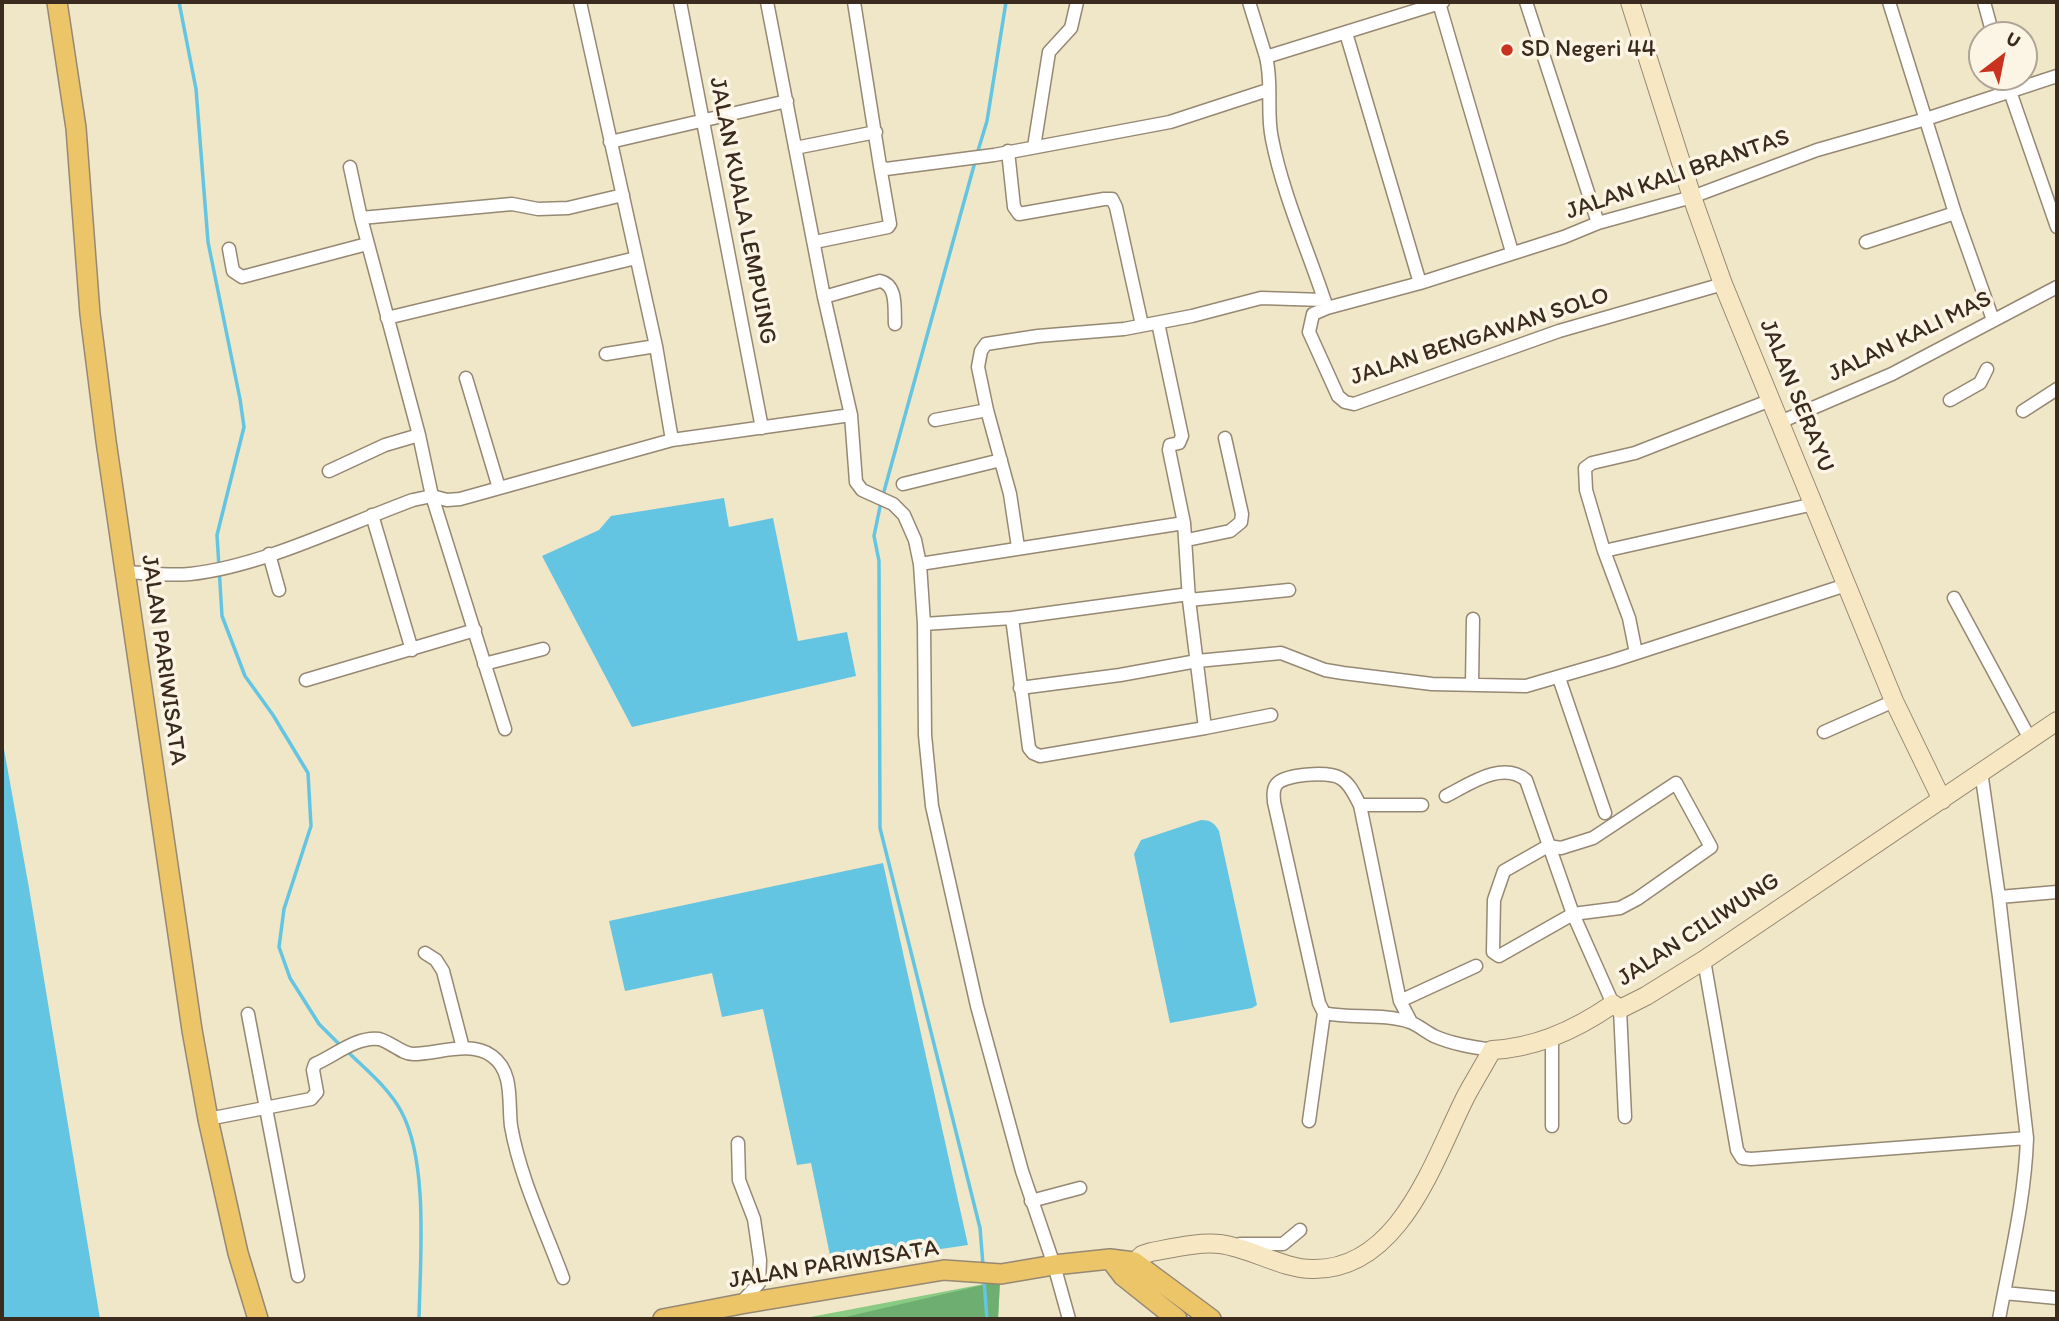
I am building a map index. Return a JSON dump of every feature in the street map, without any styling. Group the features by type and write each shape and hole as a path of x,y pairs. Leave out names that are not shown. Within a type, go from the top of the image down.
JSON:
{"main road":[{"name":"JALAN PARIWISATA","path":"57,2 76,128 90,314 177,930 208,1119 238,1253 258,1319"},
{"name":"JALAN PARIWISATA","path":"663,1319 944,1270 1001,1274 1110,1259 1128,1269"},
{"path":"1128,1269 1177,1319"},
{"path":"1128,1269 1210,1319"}],"street":[{"path":"580,2 656,345 672,440"},
{"name":"JALAN KUALA LEMPUING","path":"680,2 762,428"},
{"path":"767,2 824,297 851,415 856,482 862,491 893,505 904,515 910,527 919,564 924,625 925,735 932,806 965,961 1031,1201 1054,1265 1069,1319"},
{"path":"814,242 888,227 890,224 854,2"},
{"path":"1034,147 1049,52 1071,28 1077,2"},
{"path":"1018,547 1010,494 978,367 981,351 986,344 1158,323 1261,298 1326,304 1281,174 1272,139 1269,68 1249,2"},
{"path":"1266,57 1441,2 1512,252"},
{"path":"1526,2 1598,223"},
{"name":"JALAN SERAYU","path":"1630,2 1692,197 1723,284 1894,701 1942,800"},
{"path":"1889,2 1955,214 1993,320"},
{"path":"1984,2 1989,21"},
{"path":"1346,33 1420,283"},
{"name":"JALAN KALI BRANTAS","path":"1313,314 1326,304 1420,283 1564,237 1598,223 1692,197 1816,150 1926,119 2057,76"},
{"path":"880,166 892,170 945,160 993,155 1170,122 1268,90"},
{"path":"2009,92 2057,227"},
{"path":"610,142 787,101"},
{"path":"795,148 876,132"},
{"path":"1008,151 1014,207 1019,214 1112,199 1142,325"},
{"path":"350,167 360,218 419,435 432,496 505,729"},
{"path":"360,218 512,204 538,209 568,208 623,195"},
{"path":"1866,242 1955,214"},
{"path":"229,249 233,271 242,277 367,244"},
{"path":"387,318 636,258"},
{"path":"824,297 880,281 886,282 891,286 893,295 895,324"},
{"name":"JALAN BENGAWAN SOLO","path":"1313,314 1309,332 1338,396 1345,402 1354,404 1559,331 1723,284"},
{"name":"JALAN KALI MAS","path":"1780,422 1892,374 2057,287"},
{"path":"1158,323 1182,436 1179,443 1170,445 1169,450 1184,523 1189,597 1205,728"},
{"path":"606,354 656,345"},
{"path":"1950,400 1980,383 1987,369"},
{"path":"466,378 499,488"},
{"path":"2023,411 2057,389"},
{"path":"1636,653 1629,618 1604,551 1586,490 1584,474 1587,466 1635,453 1771,400"},
{"path":"935,419 987,410"},
{"path":"126,572 188,574 234,565 414,500 432,496 447,500 460,499 672,440 851,415"},
{"path":"329,471 385,445 419,435"},
{"path":"1186,540 1230,531 1241,522 1242,514 1226,438"},
{"path":"904,484 1001,460"},
{"path":"1604,551 1814,504"},
{"path":"372,515 412,650"},
{"path":"919,564 1184,523"},
{"path":"269,554 279,590"},
{"path":"1020,688 1120,675 1197,661 1280,653 1325,670 1343,673 1433,684 1526,686 1559,678 1846,585"},
{"path":"924,625 1012,618 1189,597 1289,590"},
{"path":"1954,598 2030,739"},
{"path":"1012,618 1029,748 1040,756 1270,715"},
{"path":"1472,685 1473,620"},
{"path":"306,680 475,630"},
{"path":"484,664 543,649"},
{"path":"1559,678 1605,813"},
{"path":"1825,732 1894,701"},
{"name":"JALAN CILIWUNG","path":"1492,1050 1516,1049 1552,1037 1646,996 1704,960 2057,720"},
{"path":"1981,771 1999,897 2027,1138 2021,1209 1999,1319"},
{"path":"1446,796 1485,777 1504,772 1526,780 1573,914 1616,1007 1625,1117"},
{"path":"1309,1121 1324,1013 1310,963 1273,791 1277,783 1284,778 1324,774 1340,778 1360,805 1400,1001 1411,1023"},
{"path":"1676,783 1711,847 1620,908 1573,914 1499,956 1493,952 1494,900 1499,879 1504,872 1548,846 1561,848 1593,838 1676,783"},
{"path":"1360,805 1422,804"},
{"path":"1999,897 2057,892"},
{"path":"425,953 436,960 443,971 463,1048"},
{"path":"1704,960 1737,1150 1742,1158 2027,1138"},
{"path":"1400,1001 1476,966"},
{"path":"1219,1244 1311,1269 1342,1265 1363,1256 1380,1243 1403,1217 1492,1050 1461,1046 1434,1036 1411,1023 1383,1017 1324,1013"},
{"path":"248,1014 298,1276"},
{"path":"1552,1037 1552,1126"},
{"path":"208,1119 311,1099 316,1096 313,1070 315,1064 333,1057 353,1044 377,1039 393,1044 409,1054 463,1048 481,1050 493,1057 503,1069 509,1083 510,1115 517,1153 563,1278"},
{"path":"738,1143 739,1180 754,1219 760,1259 759,1283 741,1304"},
{"path":"1031,1201 1080,1188"},
{"path":"1128,1269 1151,1252 1219,1244 1283,1244 1300,1230"},
{"path":"2004,1293 2057,1298"}],"green space":[{"path":"1000,1281 998,1319 800,1319"},
{"path":"1000,1281 998,1319 837,1319"}],"water":[{"path":"724,498 729,527 773,518 798,641 847,632 856,676 632,727 542,556 599,530 611,516"},
{"path":"2,738 29,888 100,1319 2,1319"},
{"path":"1201,820 1212,822 1219,831 1257,1005 1170,1023 1134,854 1141,840"},
{"path":"883,863 968,1245 832,1265 811,1163 797,1165 763,1009 722,1017 712,973 625,991 609,921"}],"waterway":[{"path":"179,2 196,89 208,242 244,427 217,535 222,616 245,676 273,715 308,773 311,826 284,909 279,947 290,978 319,1024 341,1046"},
{"path":"977,154 987,121 1006,2"},
{"path":"883,495 975,162"},
{"path":"881,502 874,536 879,561 880,828 980,1228 983,1265"},
{"path":"347,1051 390,1094 410,1132 416,1157 421,1212 419,1319"},
{"path":"984,1280 987,1319"}],"place":[{"name":"SD Negeri 44","path":"1507,50"}]}
